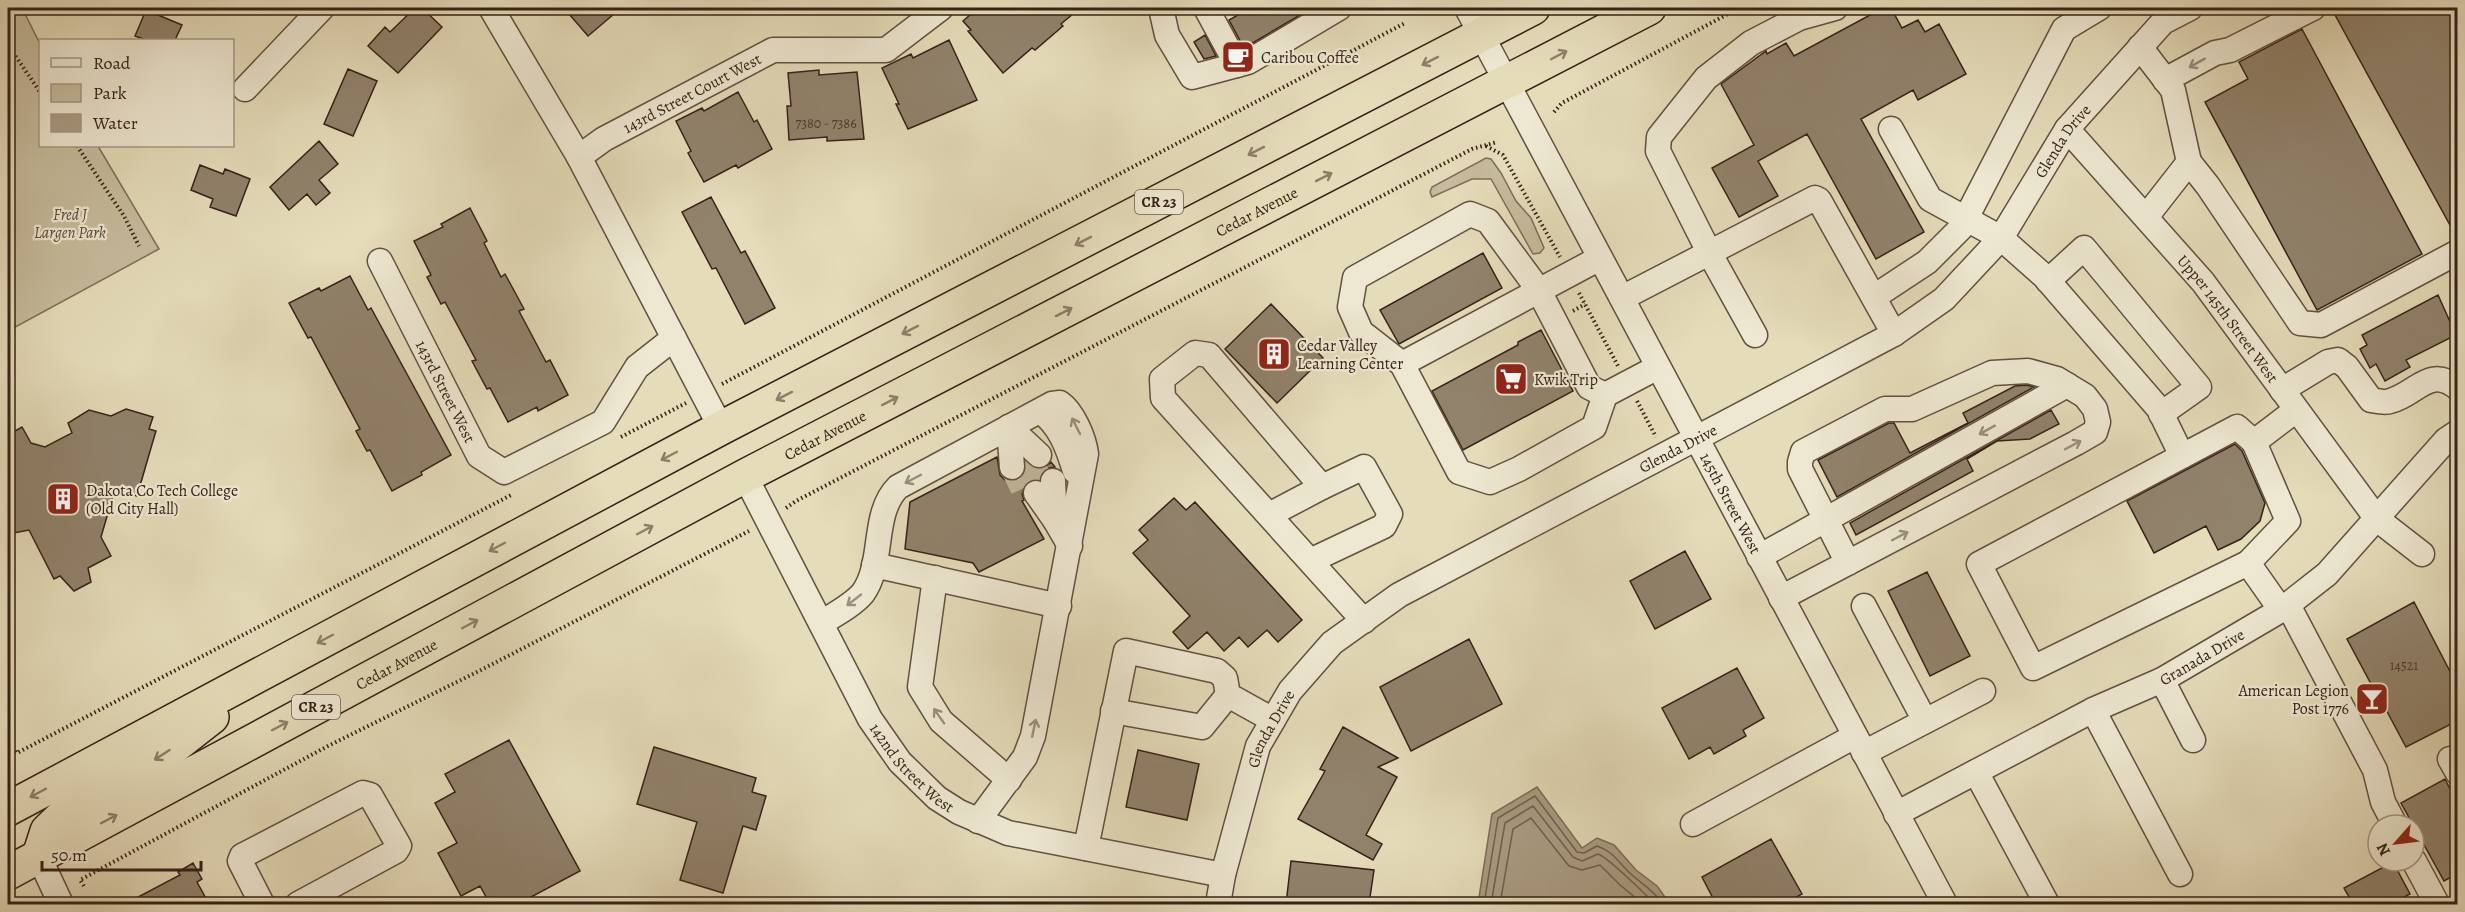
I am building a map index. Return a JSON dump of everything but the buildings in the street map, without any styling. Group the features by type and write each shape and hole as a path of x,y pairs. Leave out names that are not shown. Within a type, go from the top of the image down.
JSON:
{"highway":[{"name":"CR 23","path":"8,809 721,428 1474,21 1533,8"},
{"name":"Cedar Avenue","path":"8,873 745,476 1648,8"},
{"path":"39,856 47,831 71,808 166,753 274,667"}],"street":[{"path":"245,88 322,8"},
{"path":"491,8 579,156 721,428"},
{"name":"143rd Street Court West","path":"579,156 604,139 773,50 886,50 940,8"},
{"path":"1161,8 1167,35 1192,77 1248,62 1339,8"},
{"path":"1206,8 1237,65"},
{"path":"1755,335 1710,254 1658,151 1659,137 1706,78 1751,43 1799,18 1835,8"},
{"path":"1874,297 1927,262 1961,228 2064,29 2099,8"},
{"name":"Glenda Drive","path":"1218,904 1223,875 1258,746 1290,691 1332,644 1399,596 1894,334 1944,299 2001,238 2067,129 2163,22 2190,8"},
{"path":"2166,80 2215,53 2230,50 2313,8"},
{"name":"145th Street West","path":"1474,21 1945,904"},
{"path":"2140,47 2173,90 2189,162 2208,186 2300,323 2321,325 2457,252"},
{"path":"1891,129 1930,199 2001,238 2048,281 2161,414 2182,456"},
{"name":"Upper 145th Street West","path":"2067,129 2203,282 2377,519 2422,554"},
{"path":"2146,217 2189,162"},
{"path":"1622,298 1815,198 1819,200 1894,334"},
{"path":"1605,395 1589,387 1538,289 1488,221 1470,214 1355,278 1350,307 1361,332 1402,364 1459,472 1490,482 1519,470 1594,427 1605,395 1658,367"},
{"path":"2048,281 2085,248 2199,387 2161,414"},
{"path":"1402,364 1538,289 1600,258"},
{"name":"143rd Street West","path":"380,261 479,456 504,472 603,422 637,367 674,338"},
{"path":"1322,487 1209,356 1195,353 1162,379 1163,398 1364,621"},
{"path":"2282,390 2328,362 2338,360 2348,368 2372,400 2389,402 2431,379 2445,379 2457,388"},
{"path":"1781,598 1848,563 2095,432 2098,422 2095,409 2085,396 2057,379 2028,371 1992,373 1912,409 1885,409 1803,452 1800,469 1848,563"},
{"path":"1759,557 2067,385"},
{"path":"821,624 865,590 874,565 886,505 898,486 1040,411 1060,403 1066,407 1085,444 1086,453 1059,606 1030,748 978,821"},
{"path":"2254,442 2296,410"},
{"path":"1009,427 1025,461"},
{"path":"2237,427 2254,442 2288,521 2248,563 2032,668 1979,564 2182,456 2237,427"},
{"name":"Granada Drive","path":"1896,814 2093,710 2162,680 2285,607 2327,574 2446,440 2457,432"},
{"path":"1269,515 1364,467 1390,514 1384,526 1310,561"},
{"name":"142nd Street West","path":"745,476 870,719 900,762 937,798 978,821 1033,839 1223,875"},
{"path":"1040,490 1070,546"},
{"path":"2248,563 2285,607 2375,770 2383,802 2389,813"},
{"path":"874,565 1059,606"},
{"path":"934,578 920,687 941,721 1009,780"},
{"path":"1864,606 1925,721"},
{"path":"1086,848 1113,711 1126,651 1216,671 1225,678 1228,695 1202,727 1113,711"},
{"path":"2162,680 2193,740"},
{"path":"1693,824 1859,745 1925,721 1983,691"},
{"path":"1228,695 1273,720"},
{"path":"2093,710 2180,874"},
{"path":"1976,772 2048,904"},
{"path":"260,904 240,861 242,856 363,793 370,795 399,846 396,851 298,904"},
{"path":"39,856 62,904"},
{"path":"2420,873 2437,904"}],"path":[{"path":"1554,112 1562,103 1739,8"},
{"path":"612,441 1405,23"},
{"path":"8,45 39,91"},
{"path":"78,147 124,216 139,246"},
{"path":"8,754 15,750 17,753 519,491"}],"green space":[{"name":"Fred J Largen Park","path":"8,8 22,8 39,42 39,147 99,147 159,249 8,331"},
{"path":"1486,158 1491,159 1516,201 1531,218 1544,248 1540,253 1533,254 1491,179 1472,179 1432,197 1430,192 1432,187"}],"water":[{"path":"1537,787 1582,848 1597,838 1614,845 1636,870 1657,886 1670,904 1478,904 1492,814"}],"tunnel":[{"path":"1030,459 1045,488"},
{"path":"1012,467 1027,498"}],"place":[{"name":"Caribou Coffee","path":"1238,57"},
{"name":"Cedar Valley Learning Center","path":"1274,354"},
{"name":"Kwik Trip","path":"1511,379"},
{"name":"Dakota Co Tech College (Old City Hall)","path":"63,499"},
{"name":"American Legion Post 1776","path":"2372,699"}]}
